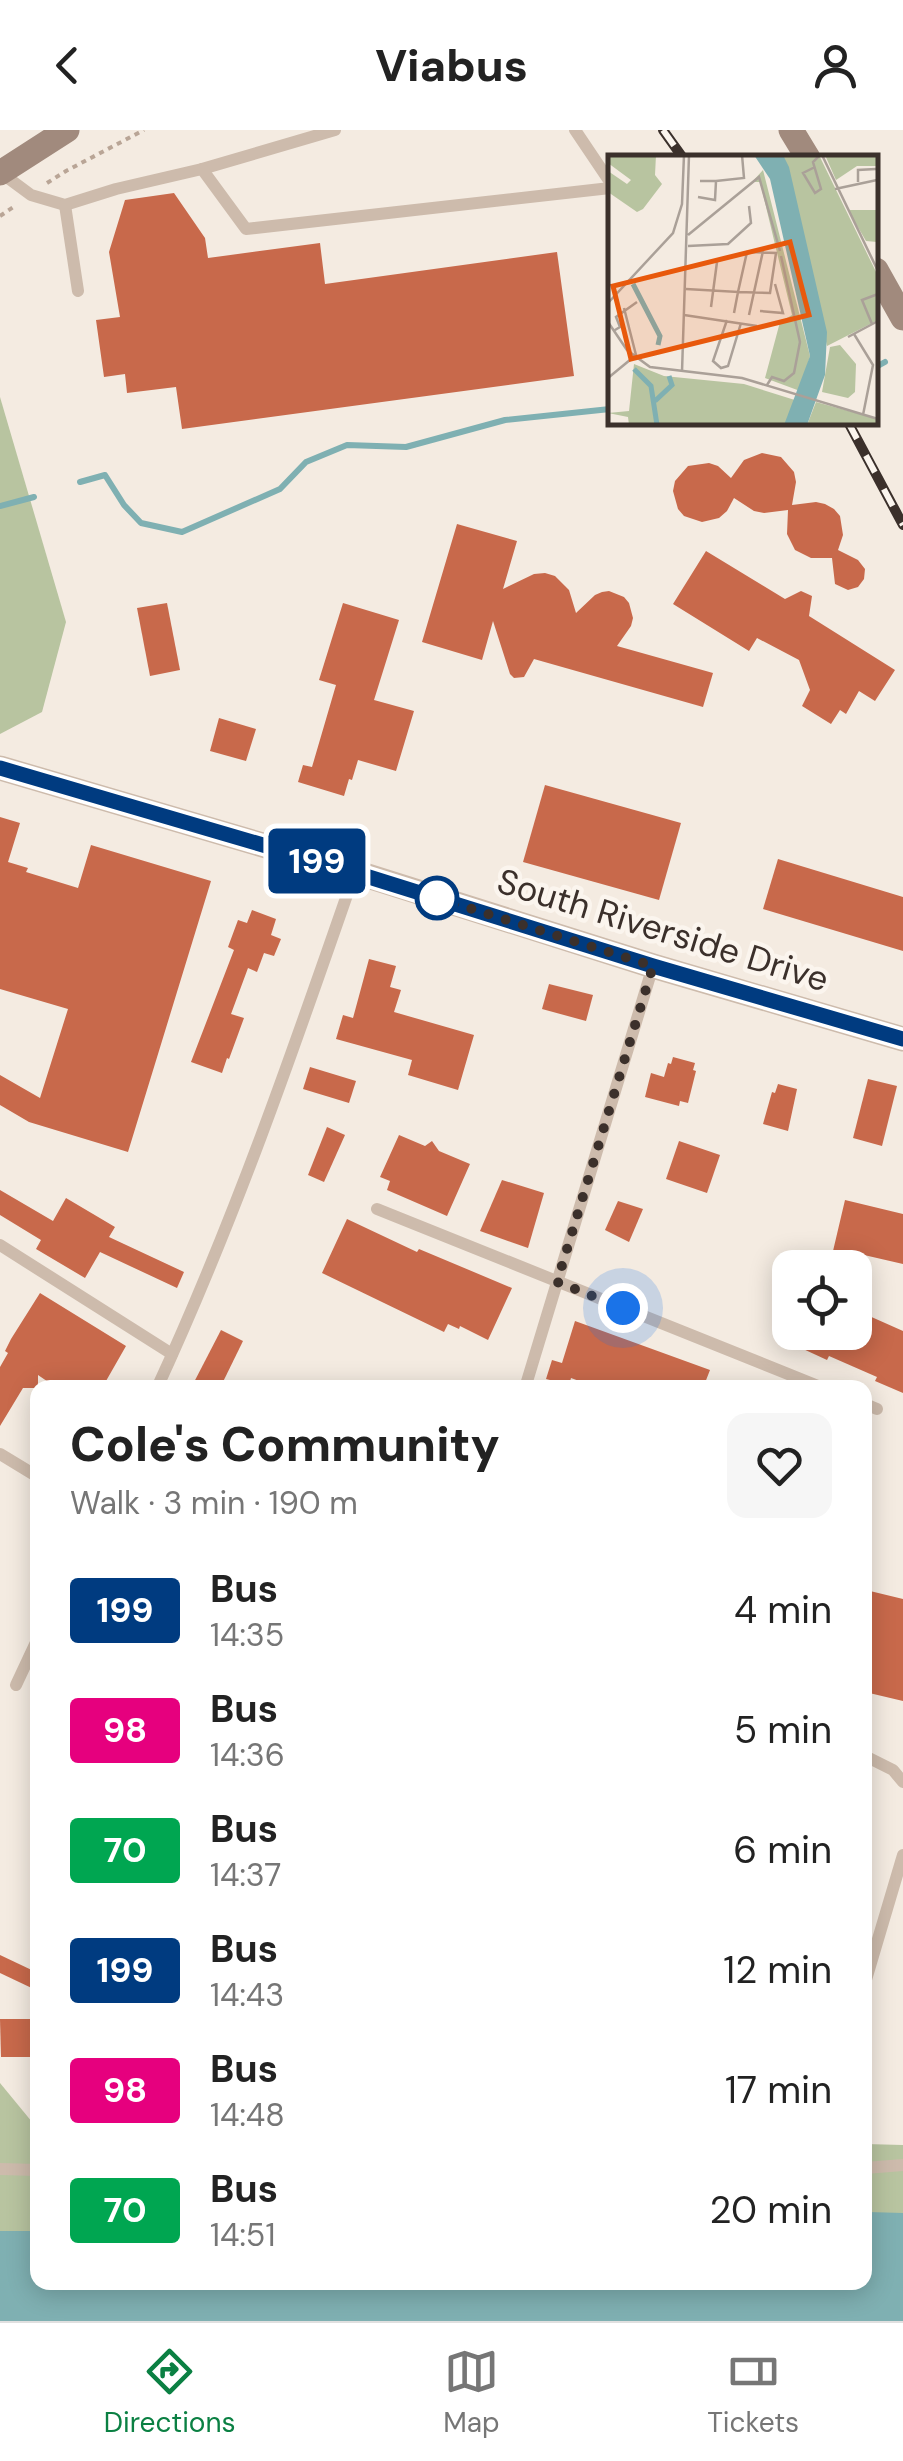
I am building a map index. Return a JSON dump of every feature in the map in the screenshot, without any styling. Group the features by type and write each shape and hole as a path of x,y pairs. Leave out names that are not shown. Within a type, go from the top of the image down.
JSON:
{"main road":[{"path":"0,172 66,130"},
{"path":"790,130 806,155"},
{"path":"878,274 903,318"}],"street":[{"name":"South Riverside Drive","path":"0,768 903,1039"}],"lane":[{"path":"0,172 31,194 65,205 334,130"},
{"path":"574,130 608,182"},
{"path":"202,169 246,230 608,185"},
{"path":"65,205 78,291"},
{"path":"161,1380 244,1186 355,872"},
{"path":"526,1380 653,966"},
{"path":"377,1209 803,1380"},
{"path":"0,1245 172,1354"},
{"path":"0,1454 30,1473"},
{"path":"16,1685 30,1655"},
{"path":"872,1760 893,1770 903,1782"},
{"path":"872,1959 903,1855"},
{"path":"872,2167 903,2165"},
{"path":"0,2170 30,2170"}],"path":[{"path":"0,216 66,171 144,130"}],"green space":[{"path":"0,397 66,622 42,712 0,734"},
{"path":"0,2083 30,2119 30,2231 0,2231"},
{"path":"872,2144 903,2145 903,2213 872,2213"}],"water":[{"path":"872,2212 903,2213 903,2321 0,2321 0,2231 30,2231 30,2290 872,2290"}],"building":[{"path":"174,193 205,238 208,258 320,243 325,284 557,252 574,376 182,429 176,387 127,393 125,374 104,377 96,320 120,317 109,252 125,200"},
{"path":"762,453 781,457 794,472 792,505 825,504 840,516 843,535 838,550 858,560 865,569 858,587 848,590 835,584 832,558 811,558 795,550 787,534 788,510 754,511 734,498 719,518 702,522 684,516 678,509 673,491 675,481 688,466 709,463 731,478 744,460"},
{"path":"457,524 517,541 503,589 534,574 555,576 569,590 576,613 602,592 624,597 633,618 617,646 713,673 703,707 534,659 524,677 514,678 493,621 482,660 422,642"},
{"path":"706,551 785,599 801,591 812,596 809,616 895,670 875,701 859,691 846,714 840,710 831,724 802,706 810,690 799,660 757,638 749,651 673,604"},
{"path":"167,603 180,670 150,676 137,608"},
{"path":"343,603 399,620 374,700 414,711 396,771 358,760 344,796 298,782 303,765 312,767 336,685 319,680"},
{"path":"219,718 256,729 246,761 210,751"},
{"path":"545,785 681,823 659,900 523,862"},
{"path":"0,817 20,823 8,862 28,868 26,872 78,888 91,845 211,881 128,1152 29,1122 0,1105 0,1075 40,1098 68,1009 0,989"},
{"path":"778,859 903,897 903,951 763,909"},
{"path":"252,910 276,919 271,935 281,939 274,956 264,953 257,972 248,968 231,1014 244,1018 222,1073 191,1062 234,950 228,947 238,920 247,923"},
{"path":"369,959 396,966 390,987 401,990 394,1012 474,1035 458,1090 408,1075 412,1060 336,1039 343,1015 353,1018"},
{"path":"549,984 593,995 586,1021 542,1009"},
{"path":"673,1057 695,1063 696,1071 688,1103 680,1101 679,1106 645,1097 651,1073 664,1077"},
{"path":"310,1067 356,1081 349,1103 303,1089"},
{"path":"868,1079 897,1086 882,1146 853,1138"},
{"path":"778,1084 797,1089 788,1131 763,1124"},
{"path":"327,1127 345,1135 324,1182 308,1175"},
{"path":"399,1135 425,1146 432,1141 439,1151 470,1164 447,1216 387,1190 390,1181 380,1177"},
{"path":"679,1141 720,1155 707,1193 666,1179"},
{"path":"502,1180 544,1193 528,1248 480,1231"},
{"path":"0,1190 53,1221 66,1198 115,1227 109,1237 184,1272 177,1288 100,1252 85,1278 36,1249 41,1240 0,1215"},
{"path":"845,1200 903,1214 903,1264 872,1257 872,1250 833,1250"},
{"path":"618,1201 643,1209 629,1242 605,1230"},
{"path":"347,1219 417,1252 419,1249 512,1288 488,1340 460,1326 459,1329 448,1324 444,1332 322,1273"},
{"path":"40,1293 126,1346 107,1380 45,1380 38,1375 38,1380 30,1380 30,1388 23,1388 0,1426 0,1367 11,1339"},
{"path":"872,1317 903,1331 903,1393 829,1356 827,1360 805,1350 872,1350"},
{"path":"575,1321 710,1370 706,1380 546,1379 552,1360 562,1363"},
{"path":"221,1330 243,1341 224,1380 195,1380"},
{"path":"872,1591 903,1599 903,1701 872,1694"},
{"path":"0,1955 30,1969 30,1987 0,1973"},
{"path":"0,2019 30,2019 30,2057 1,2057"}],"waterway":[{"path":"878,366 885,362"},
{"path":"80,482 105,475 141,523 182,532 280,489 306,462 347,445 406,447 505,420 608,409"},
{"path":"0,506 34,497"}],"railway":[{"path":"663,130 681,155"},
{"path":"850,425 903,525"}],"bus line":[{"name":"199","path":"0,768 903,1039"}],"route":[{"path":"437,898 653,966 557,1282 623,1308"}]}
